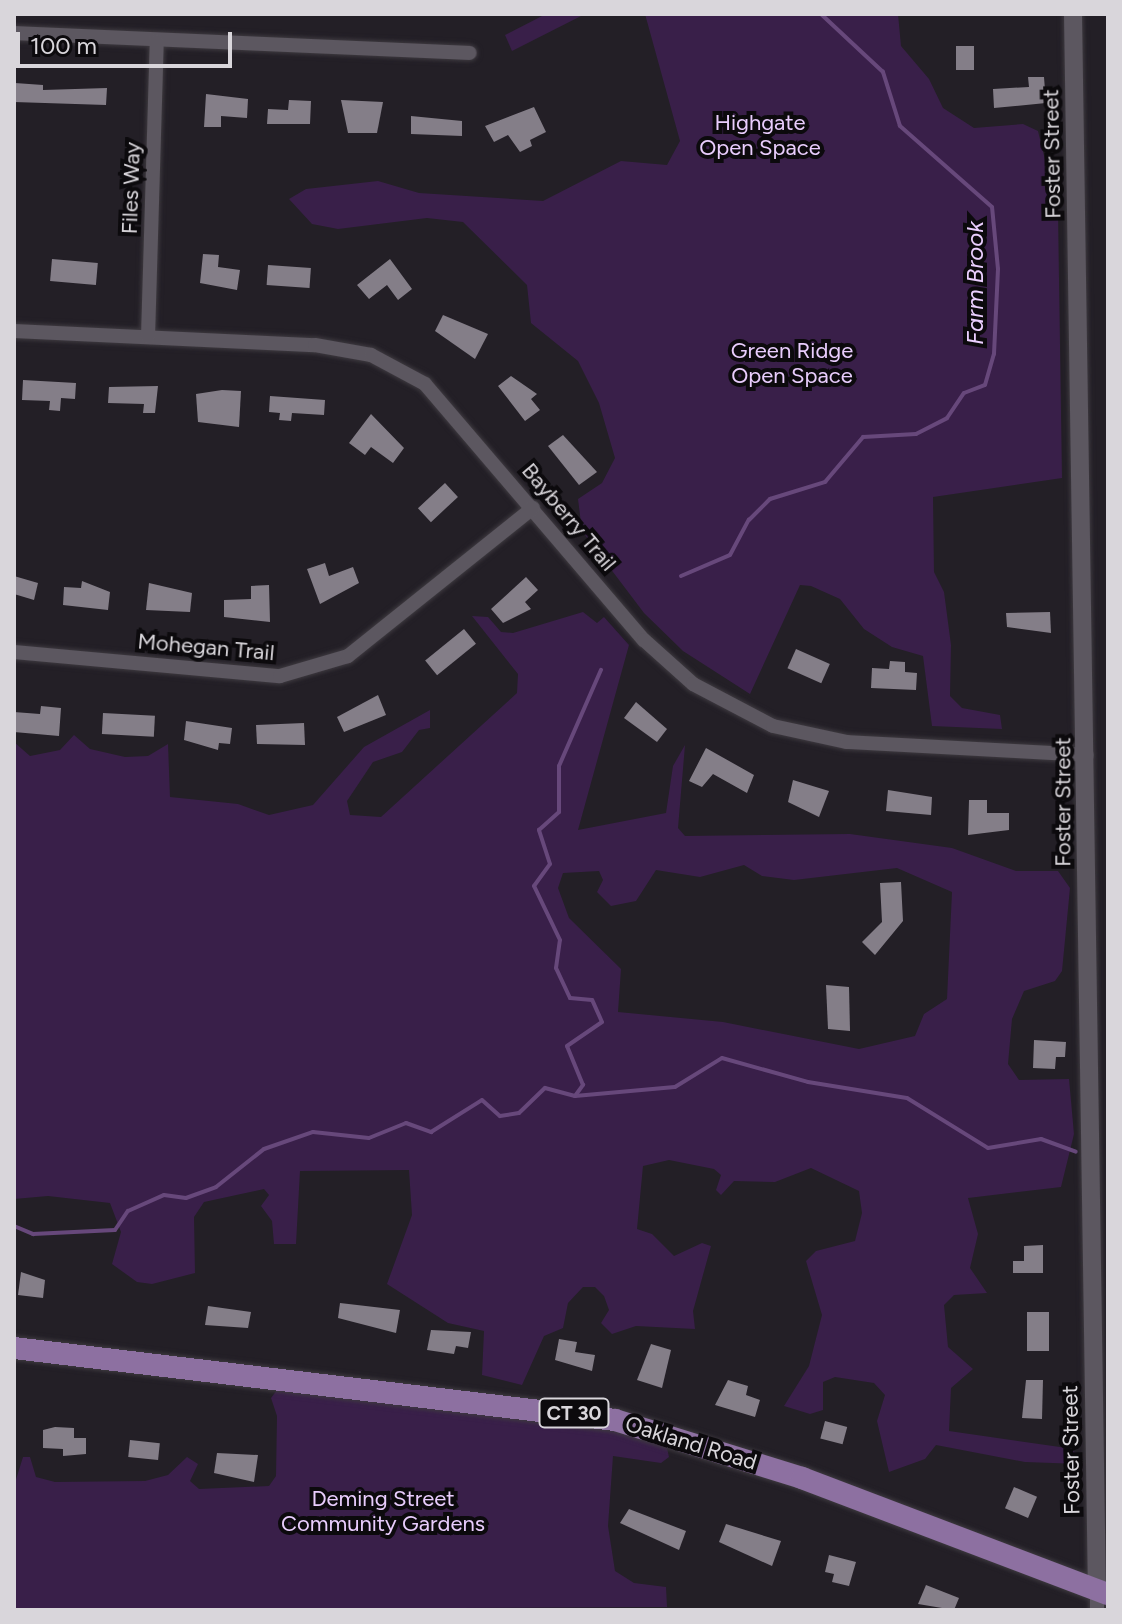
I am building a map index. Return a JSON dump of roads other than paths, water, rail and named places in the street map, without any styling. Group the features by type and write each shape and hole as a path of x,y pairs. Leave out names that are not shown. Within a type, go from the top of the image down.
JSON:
{"main road":[{"name":"Oakland Road","path":"14,1348 615,1420 802,1478 1100,1598"}],"street":[{"name":"Foster Street","path":"1073,14 1100,1598"},
{"path":"14,33 470,53"},
{"name":"Files Way","path":"148,337 157,41"},
{"name":"Bayberry Trail","path":"14,331 315,345 371,355 425,384 673,667 693,684 773,726 847,742 1087,755"},
{"name":"Mohegan Trail","path":"14,652 280,676 348,656 533,508"}],"waterway":[{"name":"Farm Brook","path":"681,576 730,555 749,520 770,499 825,482 863,437 916,434 947,418 964,393 985,385 994,354 998,269 992,207 900,126 883,72 821,14"},
{"name":"Farm Brook","path":"14,1226 33,1234 115,1230 128,1211 164,1195 186,1198 216,1187 264,1149 313,1132 369,1138 406,1123 431,1132 482,1100 500,1116 519,1113 545,1088 575,1096 583,1085 567,1046 602,1022 592,1000 570,998 556,968 560,940 534,886 550,864 539,830 559,812 559,766 601,670"},
{"path":"575,1096 675,1087 722,1058 808,1082 907,1098 988,1148 1041,1139 1076,1152"}],"park label":[{"name":"Highgate Open Space","path":"760,134"},
{"name":"Green Ridge Open Space","path":"792,362"},
{"name":"Deming Street Community Gardens","path":"383,1510"}]}
